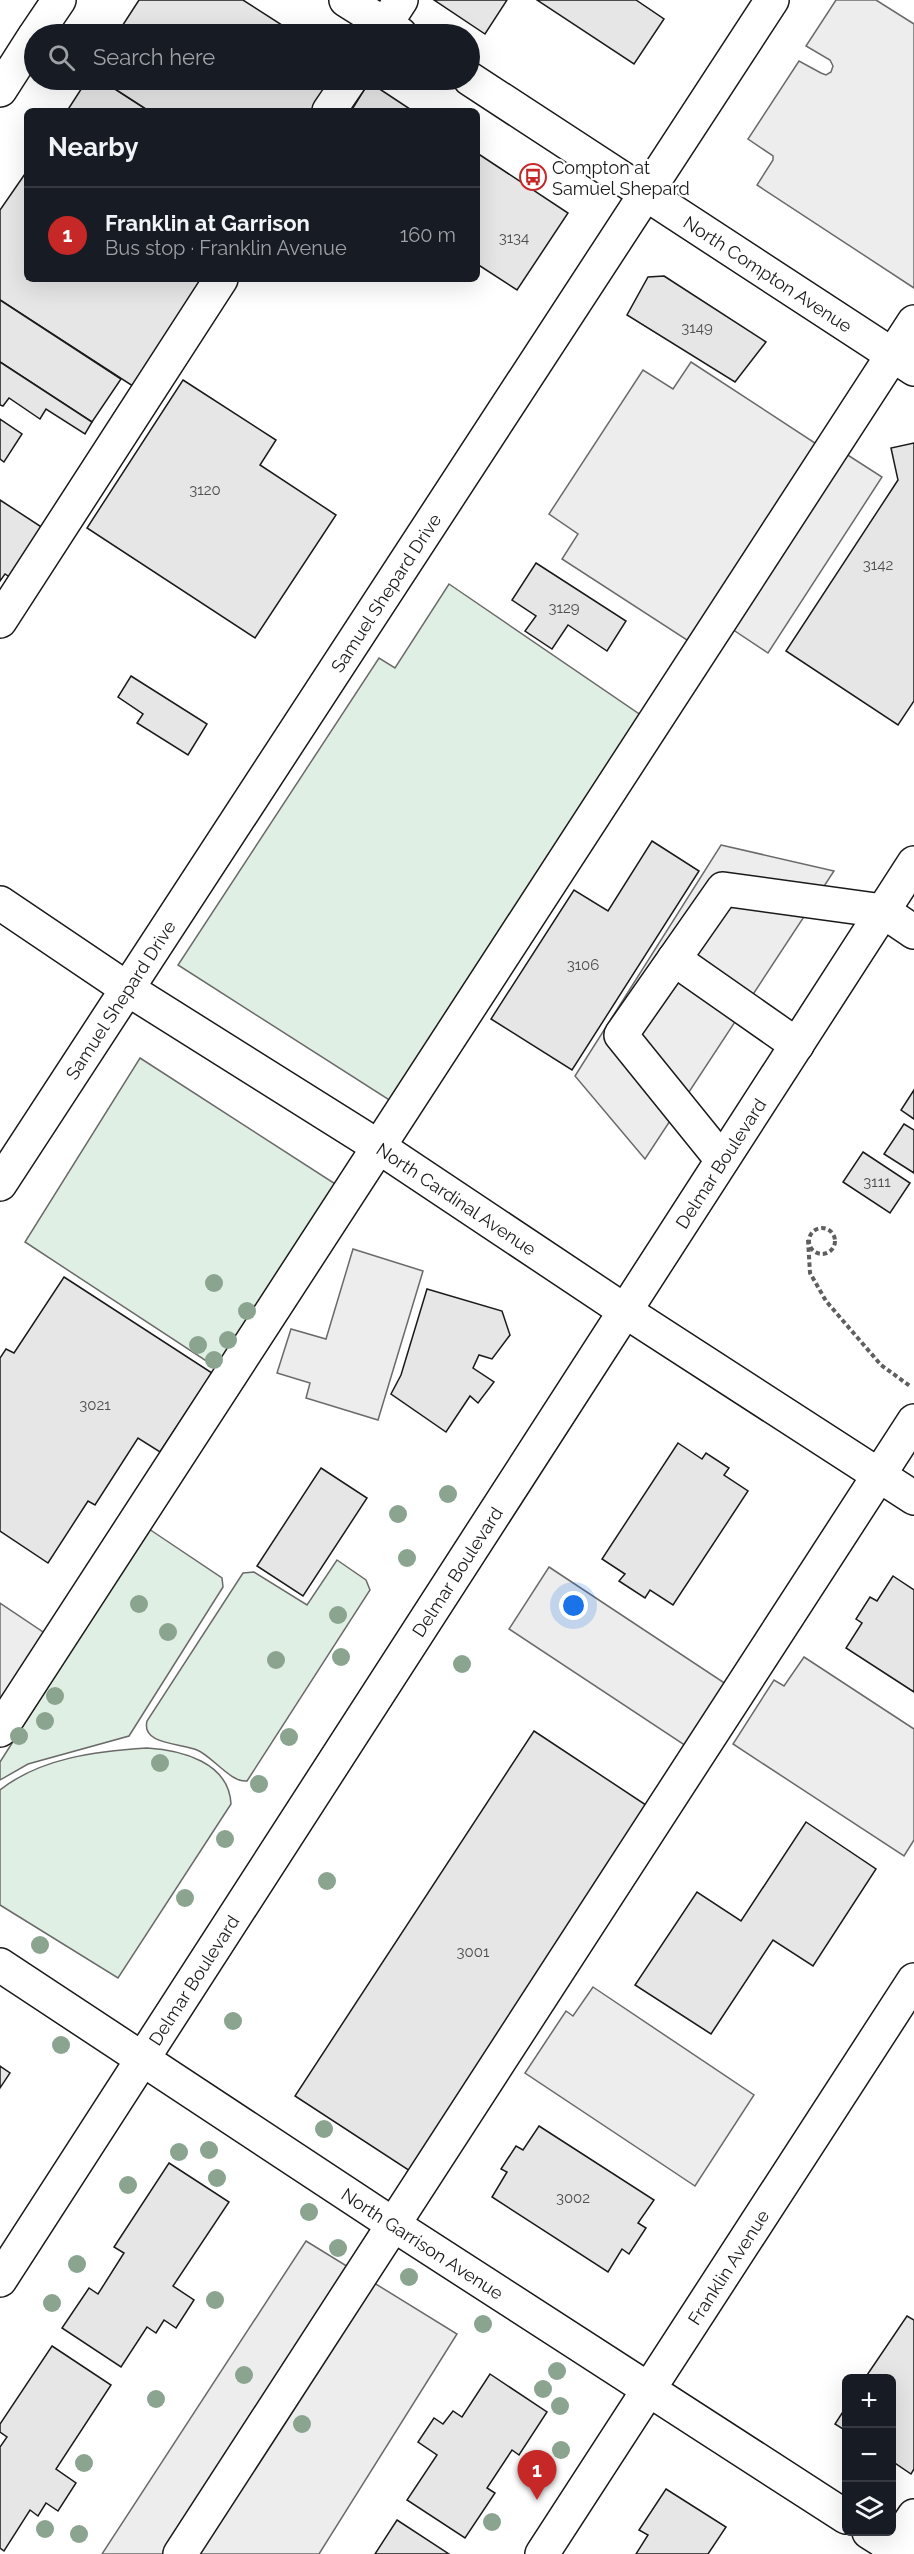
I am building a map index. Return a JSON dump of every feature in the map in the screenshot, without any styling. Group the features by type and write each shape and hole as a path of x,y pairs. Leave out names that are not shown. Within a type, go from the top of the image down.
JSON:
{"street":[{"path":"43,24 59,0"},
{"path":"346,0 391,23"},
{"name":"Samuel Shepard Drive","path":"0,1184 126,988 648,194 772,0"},
{"path":"0,90 24,53"},
{"name":"North Compton Avenue","path":"480,85 903,362"},
{"path":"331,108 343,90"},
{"path":"0,621 219,282"},
{"path":"0,1730 379,1147 903,362 914,322"},
{"name":"Delmar Boulevard","path":"0,2280 914,862"},
{"path":"722,1160 621,1035 723,889 883,911 914,932"},
{"name":"North Cardinal Avenue","path":"0,903 126,988 379,1147 625,1311 914,1498"},
{"path":"674,959 796,1045"},
{"path":"180,2554 914,1421"},
{"name":"North Garrison Avenue","path":"0,1965 393,2226 842,2514"},
{"name":"Franklin Avenue","path":"542,2554 914,1980"},
{"path":"889,2547 914,2516"}],"path":[{"path":"808,1240 814,1252 822,1255 831,1251 836,1240 832,1232 824,1228 812,1232 808,1240 810,1273 826,1301 881,1365 914,1388"}],"green space":[{"path":"449,584 648,720 394,1103 178,965 379,658 395,668"},
{"path":"140,1058 340,1187 220,1370 25,1242"},
{"path":"149,1529 222,1578 223,1587 129,1736 28,1764 0,1780 0,1762"},
{"path":"337,1560 366,1580 370,1590 247,1781 228,1774 197,1750 164,1742 150,1735 147,1721 243,1573 254,1572 307,1605"},
{"path":"147,1748 188,1756 213,1768 222,1778 228,1790 231,1804 118,1978 0,1905 0,1790 33,1770 51,1763 89,1754"}],"shaded area":[{"path":"836,0 876,0 914,24 914,288 757,185 773,160 773,156 748,139 799,61 826,75 831,72 833,66 830,60 806,46"},
{"path":"691,362 818,445 690,642 562,559 578,534 549,514 643,370 673,389"},
{"path":"843,452 882,477 768,653 729,627"},
{"path":"721,845 834,871 645,1159 575,1076"},
{"path":"353,1249 423,1271 378,1420 306,1398 310,1383 277,1373 291,1329 326,1339"},
{"path":"549,1567 729,1686 689,1748 509,1629"},
{"path":"0,1603 46,1634 0,1703"},
{"path":"804,1657 914,1729 914,1840 904,1856 733,1744 774,1680 784,1686"},
{"path":"593,1987 754,2095 695,2186 525,2073 566,2011 573,2016"},
{"path":"306,2241 457,2334 319,2554 102,2554"}],"building":[{"path":"139,0 243,0 280,24 123,24"},
{"path":"434,0 507,0 485,34 480,31 480,24 470,24"},
{"path":"537,0 636,0 664,19 634,64"},
{"path":"81,90 116,90 144,108 69,108"},
{"path":"116,90 326,90 314,108 144,108"},
{"path":"364,90 381,90 408,108 353,108"},
{"path":"480,155 568,213 517,290 480,266"},
{"path":"24,175 24,282 211,282 142,392 0,300 0,210"},
{"path":"664,276 766,342 735,382 627,315 648,277"},
{"path":"0,300 121,379 92,422 0,362"},
{"path":"0,362 92,422 85,434 46,409 40,419 9,398 3,406 0,405"},
{"path":"183,380 276,440 260,465 336,515 255,638 87,528"},
{"path":"0,419 22,434 4,462 0,459"},
{"path":"914,443 914,701 898,725 786,651 898,480 891,448"},
{"path":"0,500 43,528 11,578 5,574 0,581"},
{"path":"536,563 626,621 607,651 568,625 552,649 525,631 536,616 512,600"},
{"path":"131,676 207,724 188,755 137,723 143,714 118,697"},
{"path":"652,841 699,871 572,1070 491,1019 574,890 608,911"},
{"path":"914,1090 914,1119 901,1110"},
{"path":"904,1124 914,1130 914,1173 884,1154"},
{"path":"863,1152 910,1183 890,1213 843,1182"},
{"path":"64,1277 212,1373 160,1452 138,1438 95,1505 88,1501 48,1563 0,1531 0,1358 6,1349 14,1353"},
{"path":"427,1289 502,1311 510,1335 492,1359 479,1355 473,1368 494,1382 478,1403 470,1396 446,1432 391,1394 401,1375"},
{"path":"678,1443 702,1459 706,1453 729,1468 724,1475 748,1491 673,1605 650,1590 645,1598 619,1581 625,1574 602,1559"},
{"path":"321,1468 367,1498 303,1596 257,1566"},
{"path":"893,1576 914,1590 914,1692 846,1648 862,1623 856,1619 870,1597 877,1601"},
{"path":"534,1731 652,1809 413,2173 295,2096"},
{"path":"806,1822 876,1869 813,1966 773,1940 711,2034 635,1985 697,1892 741,1921"},
{"path":"0,2066 10,2073 0,2088"},
{"path":"539,2126 654,2200 638,2223 646,2228 629,2254 622,2249 608,2272 492,2197 507,2172 501,2169 516,2146 523,2150"},
{"path":"169,2163 229,2202 173,2286 194,2300 176,2328 164,2320 156,2333 147,2327 121,2367 62,2328 89,2288 98,2294 124,2253 114,2247"},
{"path":"907,2316 914,2320 914,2469 911,2474 896,2464 896,2374 868,2374"},
{"path":"52,2346 111,2385 56,2469 76,2483 58,2511 46,2503 38,2516 30,2510 4,2551 0,2548 0,2447 7,2437 0,2432 0,2424"},
{"path":"490,2374 547,2412 519,2455 512,2450 487,2488 495,2493 465,2538 407,2500 437,2455 418,2442 434,2418 443,2424 453,2411 462,2417"},
{"path":"842,2413 842,2428 835,2424"},
{"path":"666,2489 726,2527 708,2554 636,2554 648,2535 639,2530"},
{"path":"397,2520 449,2554 375,2554"}],"place":[{"name":"Compton at Samuel Shepard","path":"533,177"},
{"name":"Franklin at Garrison","path":"537,2500"}]}
